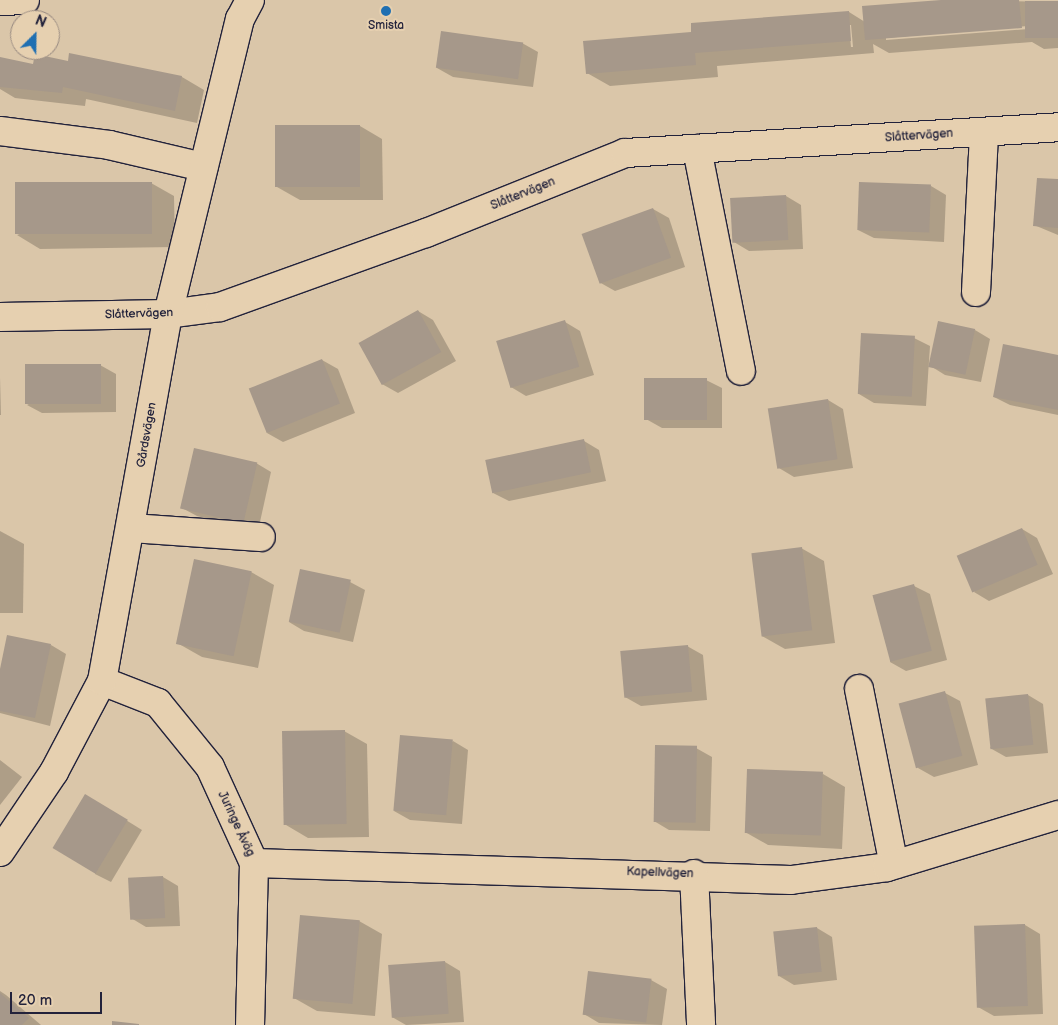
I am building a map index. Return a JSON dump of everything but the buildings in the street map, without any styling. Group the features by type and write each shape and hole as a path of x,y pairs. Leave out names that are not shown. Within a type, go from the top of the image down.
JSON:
{"street":[{"path":"0,1 25,0"},
{"name":"Gårdsvägen","path":"0,852 54,772 102,682 168,314 240,18 250,0"},
{"name":"Slåttervägen","path":"0,316 168,314 220,307 625,153 1058,127"},
{"path":"0,131 109,145 203,168"},
{"path":"976,292 984,132"},
{"path":"697,149 741,372"},
{"path":"130,528 262,538"},
{"name":"Juringe Åväg","path":"102,682 158,703 210,767 254,863 250,1025"},
{"path":"859,689 894,865"},
{"name":"Kapellvägen","path":"254,863 694,874 791,880 894,865 1058,815"},
{"path":"694,874 702,1025"}],"place":[{"name":"Smista","path":"386,11"}]}
